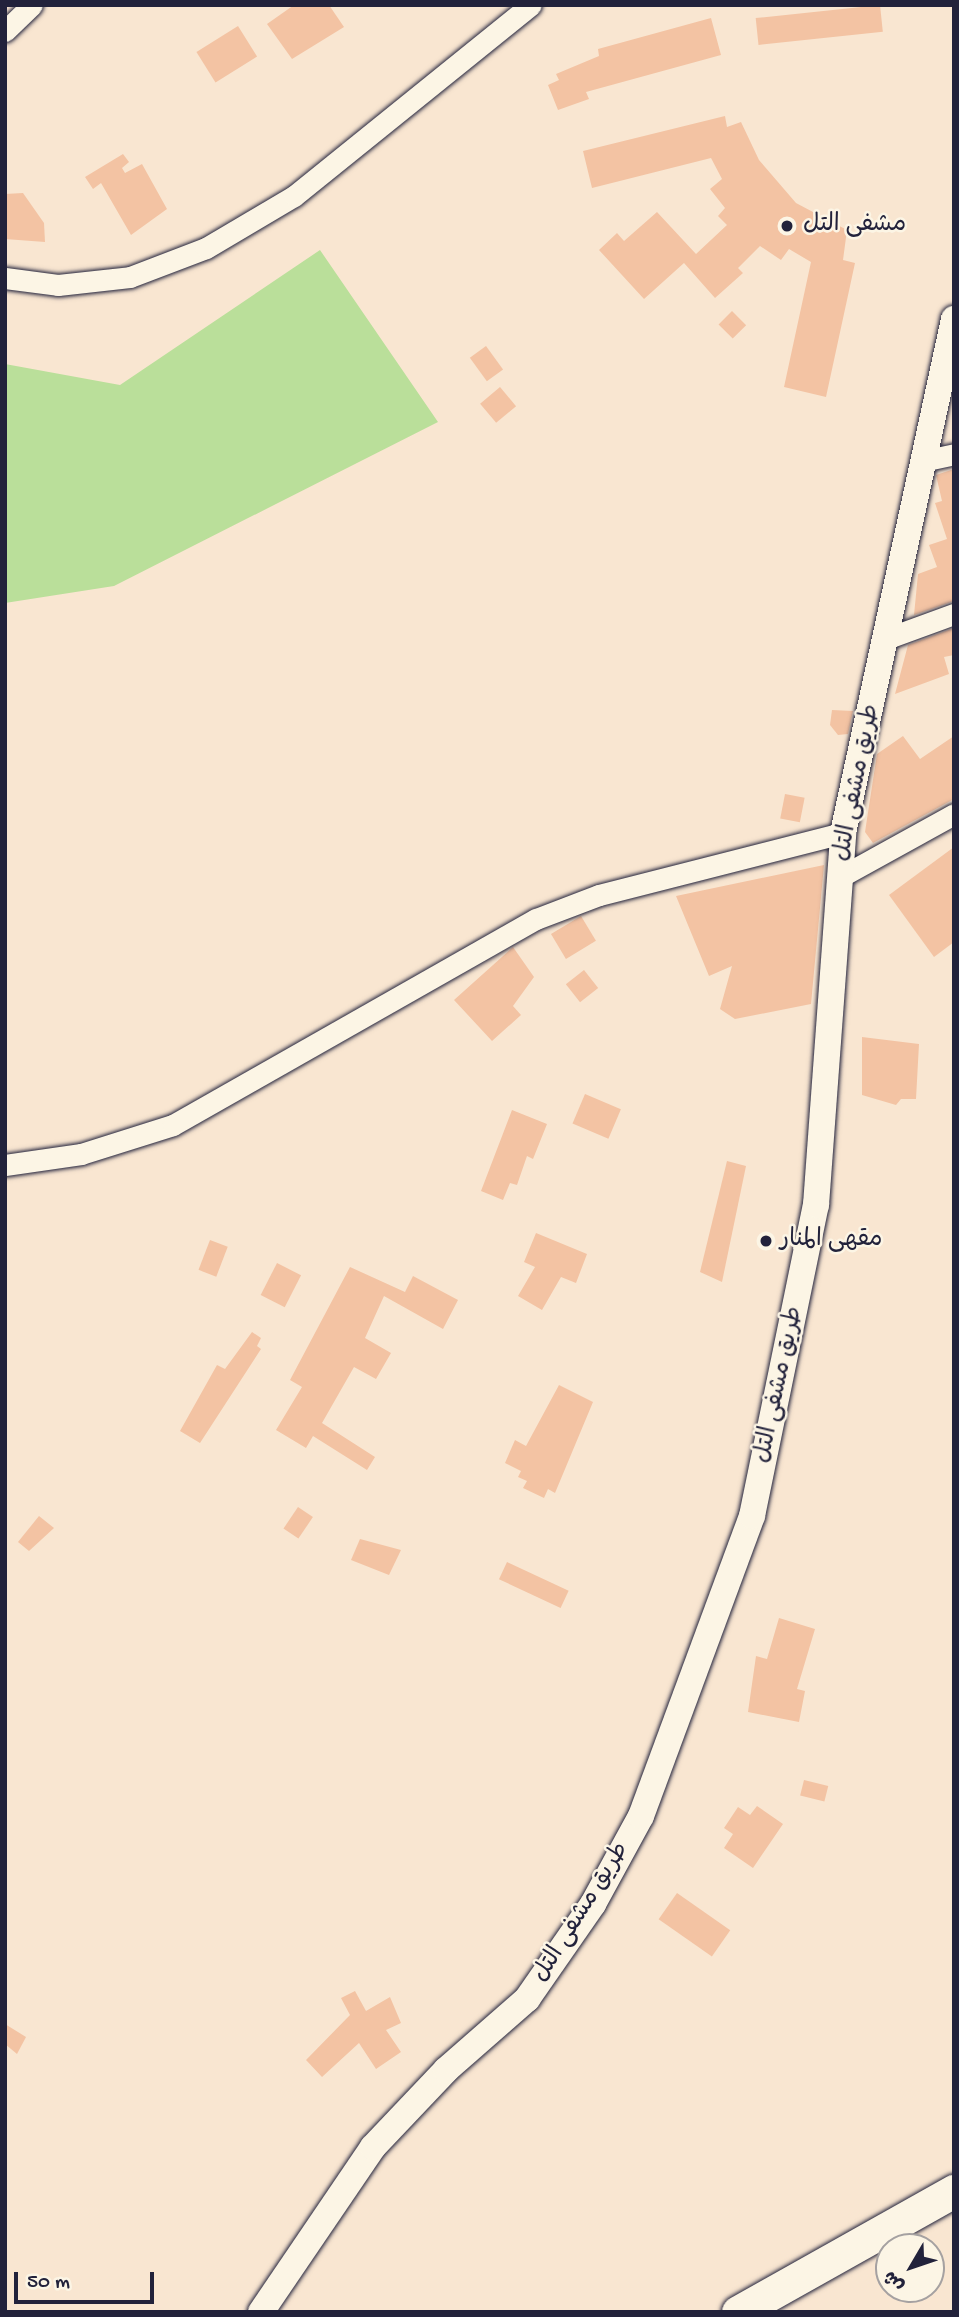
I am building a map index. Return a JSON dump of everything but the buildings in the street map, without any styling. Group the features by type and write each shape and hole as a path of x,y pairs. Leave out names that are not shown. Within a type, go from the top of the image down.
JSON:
{"main road":[{"path":"738,2312 954,2191"}],"street":[{"path":"5,31 32,5"},
{"path":"5,278 58,285 130,277 206,248 294,196 505,14 531,5"},
{"name":"طريق مشفى التل","path":"261,2312 373,2147 446,2070 527,1999 593,1904 641,1816 752,1516 816,1205 843,833 888,638 922,461 954,319"},
{"path":"922,461 954,454"},
{"path":"888,638 954,614"},
{"path":"840,877 954,814"},
{"path":"5,1165 80,1154 173,1125 536,919 599,895 843,833"}],"green space":[{"path":"320,250 438,422 114,586 5,603 5,364 120,385"}],"place":[{"name":"مشفى التل","path":"787,226"},
{"name":"مقهى المنار","path":"766,1241"}]}
